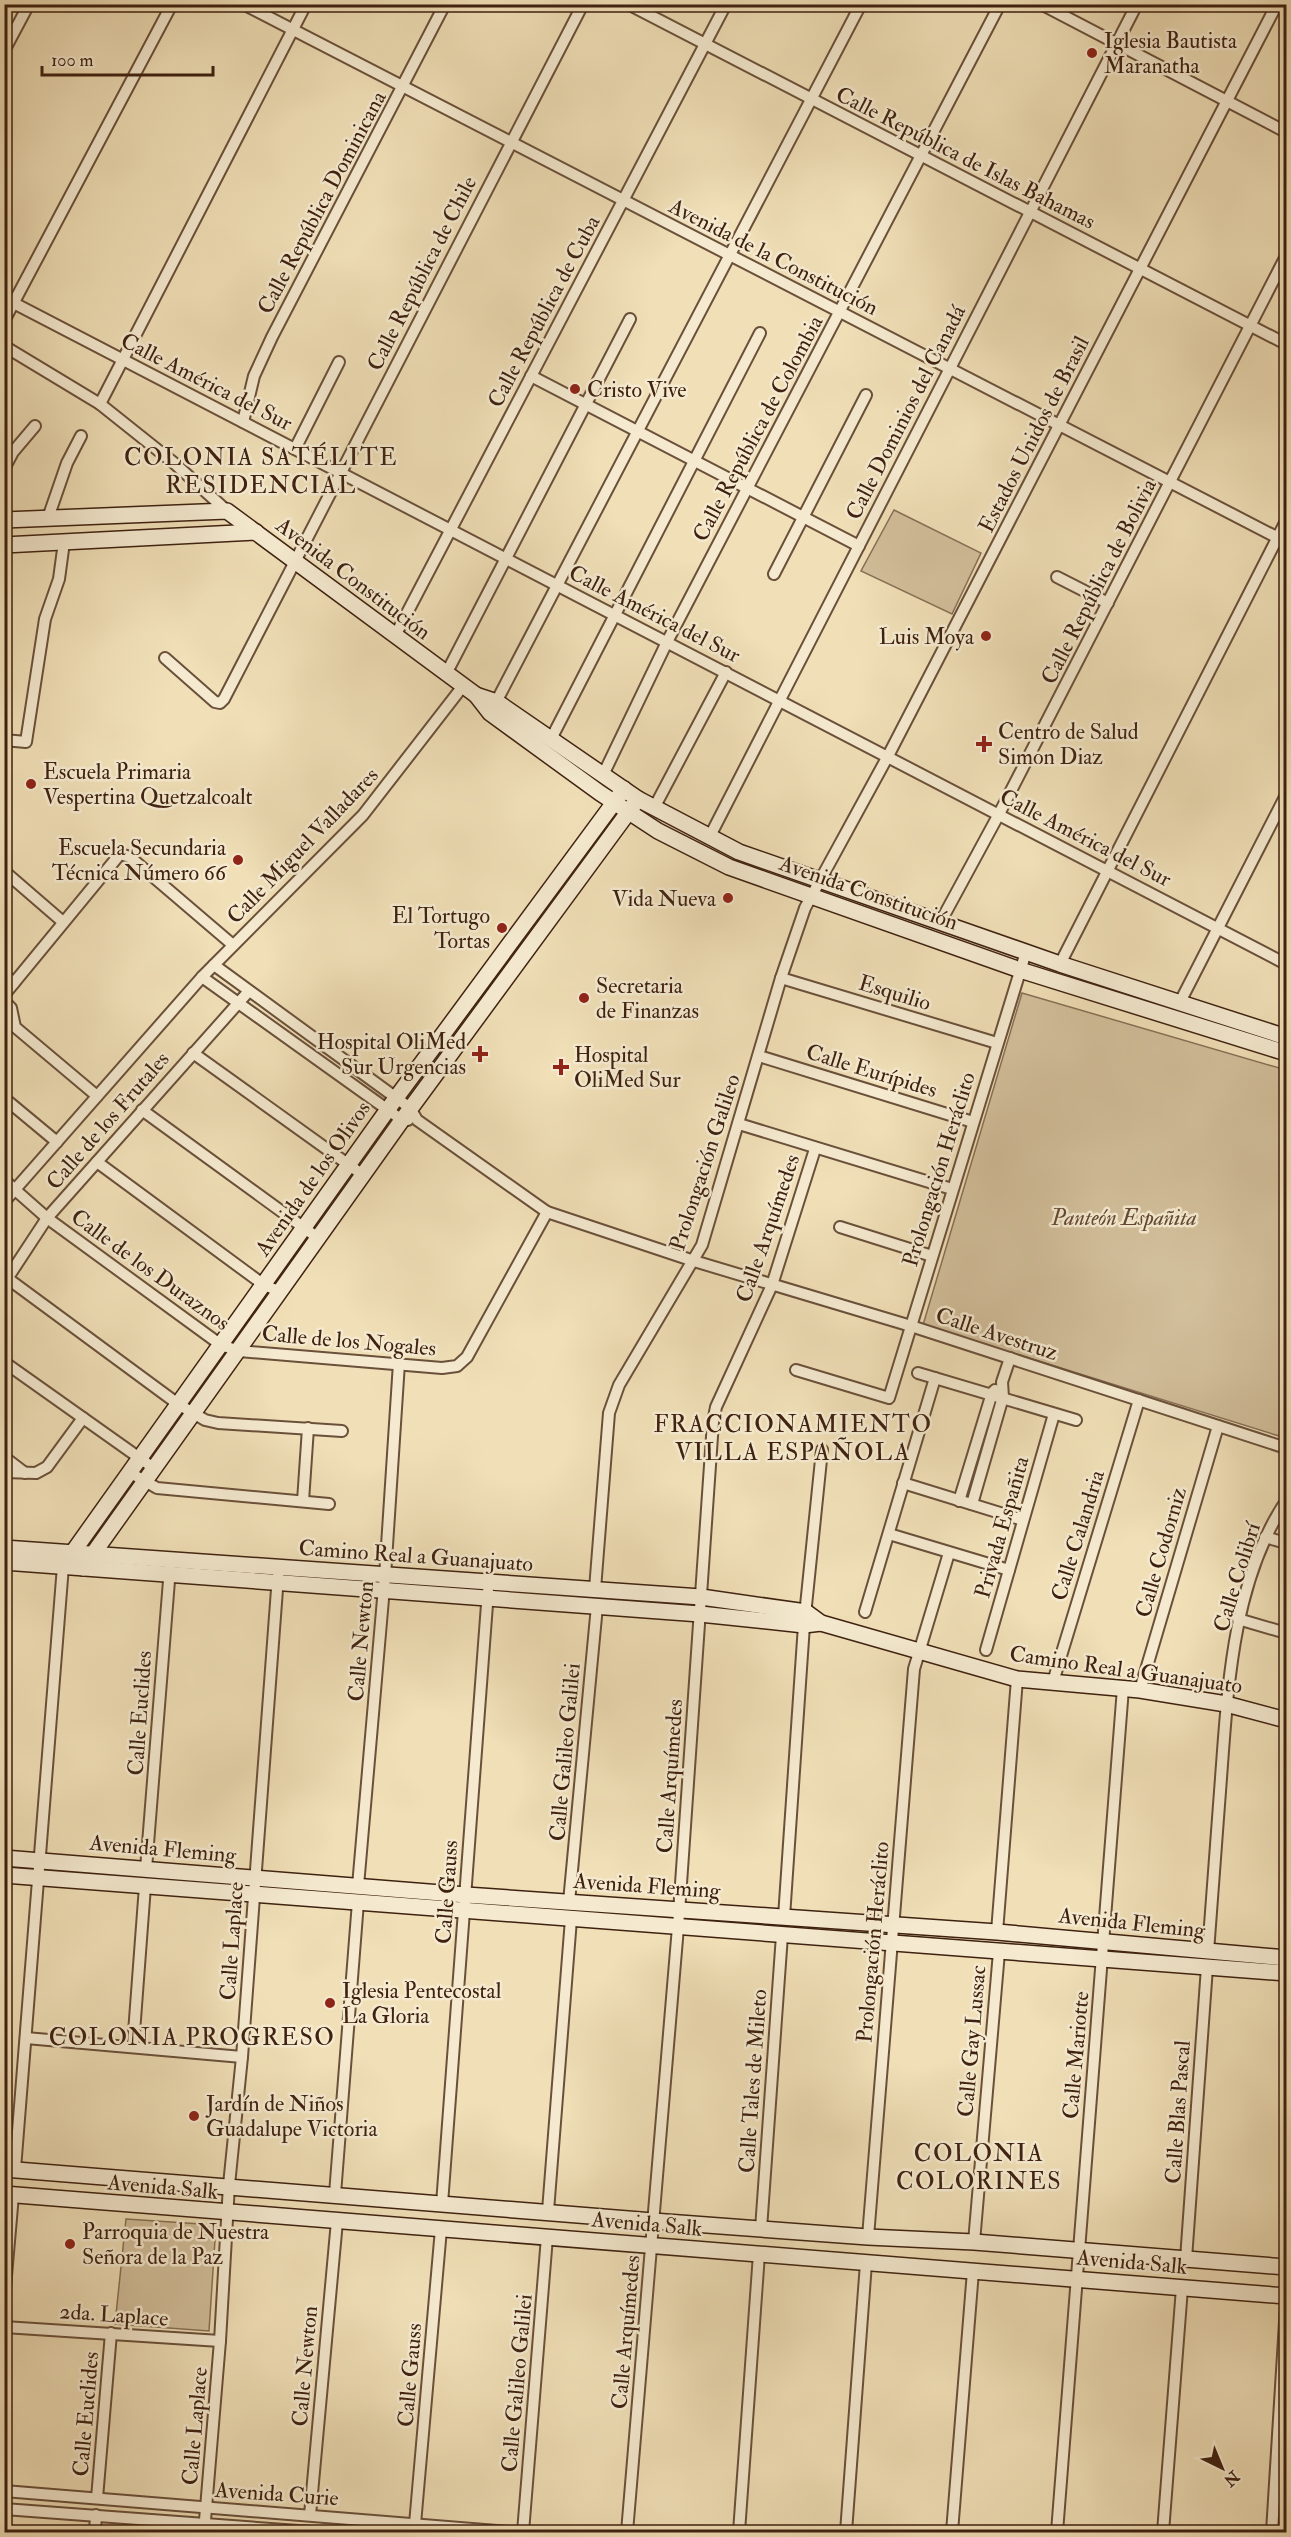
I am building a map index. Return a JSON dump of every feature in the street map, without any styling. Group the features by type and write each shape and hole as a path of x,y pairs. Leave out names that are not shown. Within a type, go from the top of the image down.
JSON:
{"street":[{"path":"4,51 29,4"},
{"path":"4,321 9,300 171,4"},
{"name":"Avenida de la Constitución","path":"243,4 1282,540"},
{"path":"100,404 306,4"},
{"name":"Calle República Dominicana","path":"243,422 254,376 272,336 445,4"},
{"name":"Calle República de Chile","path":"165,658 215,702 220,703 224,699 583,4"},
{"name":"Calle República de Islas Bahamas","path":"628,4 1287,344"},
{"name":"Calle República de Cuba","path":"395,636 726,4"},
{"path":"493,708 861,4"},
{"name":"Calle República de Colombia","path":"603,775 667,642 1000,4"},
{"path":"1041,4 1287,132"},
{"name":"Calle Dominios del Canadá","path":"709,838 1137,4"},
{"name":"Estados Unidos de Brasil","path":"821,880 888,756 1277,4"},
{"name":"Calle República de Bolivia","path":"941,921 999,814 1287,256"},
{"name":"Calle América del Sur","path":"9,300 1287,964"},
{"path":"446,674 630,319"},
{"path":"551,739 760,333"},
{"name":"Avenida Constitución","path":"4,346 100,404 174,463 227,511 476,695 614,802 658,831 729,867 1020,970 1287,1053"},
{"path":"295,449 339,362"},
{"path":"531,376 859,546"},
{"path":"774,574 866,395"},
{"path":"4,469 13,452 35,426"},
{"path":"48,518 67,463 81,436"},
{"path":"4,520 227,511"},
{"path":"1060,964 1107,870 1282,540 1287,521"},
{"path":"4,545 256,532"},
{"path":"4,740 26,742 45,619 59,579 64,542"},
{"path":"1057,577 1108,603"},
{"path":"654,808 726,672"},
{"name":"Calle Miguel Valladares","path":"4,1202 202,977 363,814 463,686"},
{"name":"Avenida Constitución","path":"493,708 551,739 638,799 739,852 1060,964 1287,1037"},
{"name":"Avenida de los Olivos","path":"63,1566 392,1104 624,789"},
{"path":"1179,1004 1287,795"},
{"name":"Avenida de los Olivos","path":"83,1568 363,1175 410,1116 471,1026 638,799"},
{"path":"4,995 120,854 130,857 233,945"},
{"path":"4,871 63,922"},
{"name":"Prolongación Galileo","path":"595,1589 609,1413 619,1385 702,1245 781,978 805,908 821,880"},
{"name":"Prolongación Heráclito","path":"796,1370 889,1398 1026,952"},
{"path":"214,965 392,1104"},
{"path":"4,975 14,983"},
{"path":"202,977 237,1004 392,1104"},
{"name":"Esquilio","path":"781,978 997,1043"},
{"name":"Calle de los Frutales","path":"6,1280 47,1218 249,991"},
{"path":"4,1001 11,1008 15,1027 98,1096"},
{"path":"457,1016 471,1026"},
{"path":"193,1053 363,1175"},
{"name":"Calle Eurípides","path":"759,1056 973,1122"},
{"path":"4,1098 57,1142"},
{"name":"Calle Avestruz","path":"392,1104 547,1212 694,1261 911,1326 1287,1448"},
{"path":"142,1110 318,1238"},
{"path":"739,1124 952,1190"},
{"name":"Calle Arquímedes","path":"627,2532 678,1927 716,1407 772,1285 815,1149"},
{"path":"97,1162 264,1285 281,1292"},
{"name":"Calle de los Duraznos","path":"4,1180 47,1218 221,1345 239,1351"},
{"name":"Calle de los Nogales","path":"239,1351 442,1368 457,1366 467,1357 547,1212"},
{"path":"840,1227 932,1256"},
{"path":"6,1280 194,1414 218,1423 342,1431"},
{"path":"959,1501 992,1394 1002,1382 1010,1358"},
{"path":"4,1362 155,1468"},
{"name":"Calle Newton","path":"358,1886 384,1583 399,1363"},
{"path":"918,1372 1076,1420"},
{"path":"865,1612 935,1378"},
{"path":"972,1504 1003,1396 1002,1382"},
{"name":"Calle Calandria","path":"1053,1682 1138,1400"},
{"name":"Privada Españita","path":"986,1650 1054,1414"},
{"path":"4,1472 36,1473 47,1467 83,1418"},
{"name":"Calle Codorniz","path":"1140,1690 1218,1426"},
{"path":"303,1501 308,1428"},
{"path":"784,1917 805,1619 822,1450"},
{"path":"4,1457 25,1473"},
{"path":"129,1472 157,1488 329,1504"},
{"path":"903,1483 1023,1520"},
{"name":"Calle Colibrí","path":"1226,1704 1238,1620 1265,1538 1287,1501"},
{"path":"889,1534 1009,1570"},
{"path":"1265,1538 1287,1543"},
{"name":"Camino Real a Guanajuato","path":"4,1548 93,1554 170,1568"},
{"name":"Prolongación Heráclito","path":"868,2237 914,1669 949,1552"},
{"name":"Camino Real a Guanajuato","path":"4,1562 83,1568 170,1568 278,1575 488,1591 597,1606 805,1619"},
{"path":"10,2169 26,2038 63,1566"},
{"name":"Calle Euclides","path":"146,1869 170,1568"},
{"name":"Calle Laplace","path":"205,2528 220,2341 229,2185 242,2057 278,1575"},
{"name":"Camino Real a Guanajuato","path":"488,1591 595,1589 701,1597 821,1623 1017,1679 1140,1690 1226,1704 1287,1720"},
{"name":"Calle Gauss","path":"442,2204 488,1591"},
{"name":"Calle Galileo Galilei","path":"569,1902 597,1606"},
{"path":"1238,1620 1287,1633"},
{"path":"997,1932 1017,1679"},
{"name":"Calle Mariotte","path":"1056,2532 1122,1688"},
{"name":"Calle Blas Pascal","path":"1185,2259 1226,1704"},
{"name":"Avenida Fleming","path":"4,1858 358,1886 571,1919 1102,1959 1287,1958"},
{"name":"Avenida Fleming","path":"4,1875 358,1902 569,1902 894,1924 1104,1941 1287,1973"},
{"path":"133,2046 145,1886"},
{"path":"335,2194 358,1902"},
{"path":"548,2211 571,1919"},
{"name":"Calle Tales de Mileto","path":"761,2229 782,1935"},
{"name":"Calle Gay Lussac","path":"974,2242 999,1952"},
{"path":"26,2038 242,2057"},
{"name":"Avenida Salk","path":"10,2169 653,2221 868,2237 974,2242 1287,2267"},
{"path":"4,2299 9,2195"},
{"name":"Avenida Salk","path":"9,2195 1287,2296"},
{"name":"Calle Newton","path":"310,2515 337,2221"},
{"name":"Calle Gauss","path":"415,2524 441,2229"},
{"name":"Calle Galileo Galilei","path":"523,2532 547,2238"},
{"path":"739,2532 759,2254"},
{"path":"846,2532 866,2263"},
{"path":"952,2532 973,2271"},
{"path":"1163,2532 1182,2288"},
{"path":"1272,2532 1287,2306"},
{"name":"2da. Laplace","path":"4,2327 220,2341"},
{"name":"Calle Euclides","path":"97,2498 111,2333"},
{"name":"Avenida Curie","path":"4,2491 510,2532"},
{"name":"Avenida Curie","path":"4,2509 205,2528 309,2532"},
{"path":"95,2532 96,2516"}],"green space":[{"path":"894,510 981,553 952,614 861,571"},
{"name":"Panteón Españita","path":"1022,993 1286,1070 1286,1411 1279,1436 923,1325"},
{"path":"126,2219 216,2225 209,2331 115,2324"}],"place":[{"name":"Iglesia Bautista Maranatha","path":"1092,53"},
{"name":"Cristo Vive","path":"575,389"},
{"name":"Luis Moya","path":"986,636"},
{"name":"Centro de Salud Simon Diaz","path":"984,744"},
{"name":"Escuela Primaria Vespertina Quetzalcoalt","path":"31,784"},
{"name":"Escuela Secundaria Técnica Número 66","path":"238,860"},
{"name":"Vida Nueva","path":"728,898"},
{"name":"El Tortugo Tortas","path":"502,928"},
{"name":"Secretaria de Finanzas","path":"584,998"},
{"name":"Hospital OliMed Sur Urgencias","path":"480,1054"},
{"name":"Hospital OliMed Sur","path":"561,1067"},
{"name":"Iglesia Pentecostal La Gloria","path":"330,2003"},
{"name":"Jardín de Niños Guadalupe Victoria","path":"194,2116"},
{"name":"Parroquia de Nuestra Señora de la Paz","path":"70,2244"}],"district":[{"name":"COLONIA SATÉLITE RESIDENCIAL","path":"261,471"},
{"name":"FRACCIONAMIENTO VILLA ESPAÑOLA","path":"793,1438"},
{"name":"COLONIA PROGRESO","path":"192,2037"},
{"name":"COLONIA COLORINES","path":"979,2167"}]}
